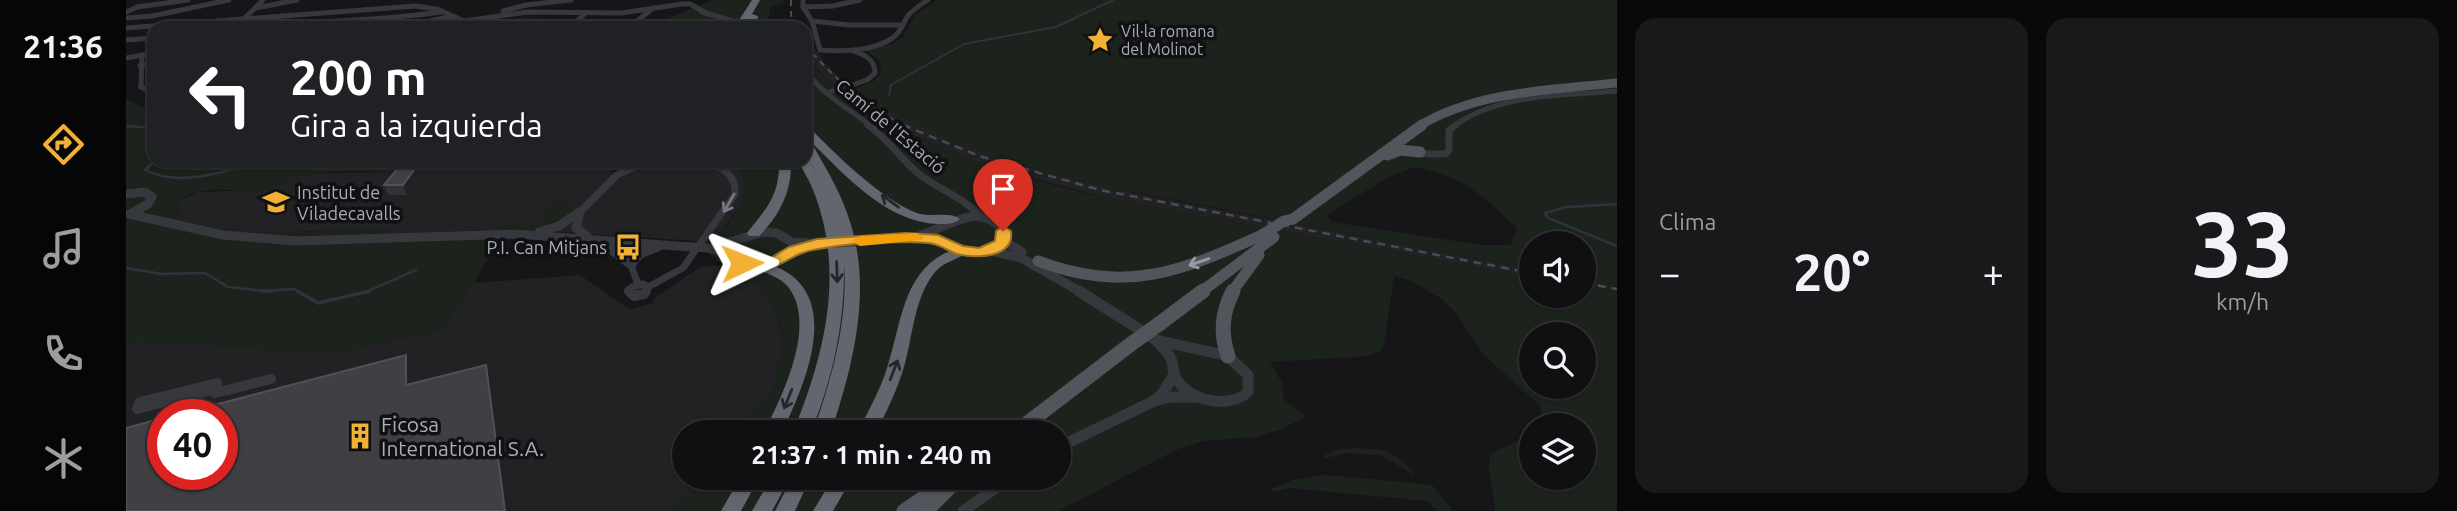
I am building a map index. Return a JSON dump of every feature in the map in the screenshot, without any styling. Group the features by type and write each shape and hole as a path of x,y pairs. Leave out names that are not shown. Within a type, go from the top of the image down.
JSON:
{"highway":[{"path":"740,21 756,0"},
{"path":"755,21 766,0"},
{"path":"812,136 831,156 906,212 924,218 957,218"},
{"path":"812,154 838,199 851,251 853,282 847,347 826,420"},
{"path":"754,233 765,223 780,197 786,179 785,168"},
{"path":"807,420 830,347 837,283 831,223 824,200 808,168"},
{"path":"874,420 899,357 917,290 937,261 949,253 962,251"},
{"path":"762,266 780,273 793,283 801,295 805,309 801,365 778,420"},
{"path":"731,511 743,490"},
{"path":"762,511 774,490"},
{"path":"785,511 796,490"},
{"path":"823,511 836,490"}],"main road":[{"path":"1304,210 1314,210 1325,203 1454,114 1481,105 1533,95 1617,84"},
{"path":"1032,420 1267,239 1292,225 1293,219 1304,210 1421,125 1468,104 1529,92 1617,84"},
{"path":"1420,135 1413,145 1422,153"},
{"path":"1368,165 1396,152 1422,153"},
{"path":"1038,261 1083,277 1130,280 1186,267 1267,239"},
{"path":"1228,356 1220,337 1229,299 1267,239"},
{"path":"904,511 935,490"},
{"path":"926,511 947,490"}],"street":[{"path":"137,7 187,0"},
{"path":"126,15 162,13 229,0"},
{"path":"239,21 263,0"},
{"path":"257,7 297,0"},
{"path":"492,17 493,14 526,5 571,0"},
{"path":"803,4 833,6 860,0"},
{"path":"803,4 812,21 820,50 851,50 890,40 908,15 928,0"},
{"path":"126,15 152,1"},
{"path":"202,21 415,6 444,11 464,21 527,12 584,14 684,8 727,21"},
{"path":"638,21 655,8"},
{"path":"391,21 444,11"},
{"path":"578,21 584,14"},
{"path":"430,21 452,16"},
{"path":"323,21 414,17"},
{"path":"812,21 849,25 903,25"},
{"path":"126,28 147,26"},
{"path":"126,40 147,38"},
{"path":"849,86 867,80 874,73 875,67 867,57 851,50"},
{"path":"126,58 147,54"},
{"path":"141,87 142,55"},
{"path":"140,66 147,64"},
{"name":"Camí de l'Estació","path":"812,80 886,138 926,180 965,200 982,217"},
{"path":"141,87 147,86"},
{"path":"141,87 147,90"},
{"path":"827,93 837,89"},
{"path":"1422,153 1446,154 1449,150 1449,130 1455,123 1491,108 1542,99 1617,91"},
{"path":"525,235 554,228 579,212 611,178 628,168"},
{"path":"579,212 576,228 614,250 631,265 638,284 630,288 630,295 642,295 648,288 683,268 735,194 735,182 729,173 721,168"},
{"path":"127,194 150,194 152,199 148,204 127,214"},
{"path":"710,248 754,233 773,233 785,239 820,244 906,237 943,228 969,209 965,200"},
{"path":"148,204 151,217"},
{"path":"127,214 151,217 223,235 295,241 525,235 710,248 734,256 747,265 762,266 779,261 787,254 820,244"},
{"path":"957,218 982,217 1000,226 1004,241 1010,247 1038,261 1062,280"},
{"path":"943,228 942,235 946,242"},
{"path":"906,237 946,242 962,251 988,251 1021,258 1062,280 1156,340 1165,348 1183,387 1199,397 1215,402 1231,402 1248,392 1248,375 1228,356 1156,340"},
{"path":"785,239 789,247 787,254"},
{"path":"734,256 733,250 737,241"},
{"path":"988,251 1004,241"},
{"path":"631,265 646,250 665,245"},
{"path":"1071,441 1162,394 1179,354 1193,349"},
{"path":"216,389 137,409 140,402 218,383 215,393 271,379"},
{"path":"1152,401 1170,397 1199,397"},
{"path":"963,511 993,490"}],"shaded area":[{"path":"713,0 783,0 783,3 770,7 769,21 662,21"},
{"path":"937,0 1617,0 1617,511 1495,511 1489,469 1490,454 1519,440 1519,490 1596,490 1596,413 1541,413 1540,406 1532,399 1596,399 1596,322 1519,322 1519,387 1483,354 1455,312 1442,299 1409,280 1394,276 1384,345 1380,351 1368,356 1270,362 1282,383 1284,400 1306,416 1282,429 1255,437 1203,441 1178,449 1058,511 672,511 690,490 1071,490 1071,420 747,420 769,394 775,382 781,356 779,316 753,277 730,270 709,254 711,242 733,217 747,188 740,168 812,168 812,63 831,84 864,109 903,131 989,166 1111,199 1519,276 1519,308 1596,308 1596,231 1519,231 1519,267 1082,182 964,145 907,120 854,89 874,81 881,73 880,61 864,49 892,44 903,37 915,15","holes":["1415,167 1447,176 1482,196 1517,228 1511,245 1481,245 1332,222 1326,215 1389,177"]},
{"path":"522,18 567,19 566,21 497,21"},
{"path":"812,44 824,62 839,77 866,97 953,141 1021,165 1129,192 1519,267 1519,276 1111,199 994,168 941,148 899,128 833,86 812,63"},
{"path":"126,99 147,110 147,168 397,168 394,172 319,173 303,176 267,190 198,192 178,201 181,210 174,219 257,231 394,228 390,234 492,230 495,225 535,223 539,221 545,207 559,201 578,204 561,218 545,226 505,230 474,283 440,331 332,354 135,341 126,344"},
{"path":"397,168 615,168 610,174 623,168 740,168 747,188 741,204 718,237 711,242 515,229 390,234 393,228 261,233 212,228 173,219 180,213 178,201 198,192 265,190 304,175 323,173 394,172"},
{"path":"723,265 753,277 779,316 781,356 775,382 769,394 747,420 672,420 672,490 690,490 672,511 126,511 126,344 134,341 440,331 474,283 580,275 629,309 651,304 655,298 700,267"},
{"path":"1340,449 1383,451 1399,459 1416,476 1381,455 1346,453 1326,458 1323,456"},
{"path":"1324,475 1433,486 1453,511 1438,511 1427,501 1290,488 1273,492 1270,489 1293,480"}],"building":[{"path":"398,168 416,168 403,185 384,185"},
{"name":"Ficosa International S.A.","path":"406,355 406,385 486,365 505,511 126,511 126,428 147,422 147,490 238,490 237,399"}],"waterway":[{"path":"889,95 891,85 964,44 1056,27 1113,0"},
{"path":"131,126 126,126 147,128"},
{"path":"147,168 145,170 173,178 203,176 236,168"},
{"path":"1617,204 1567,207 1545,213 1548,218 1617,246"},
{"path":"126,268 162,274 205,273 228,287 265,291"},
{"path":"366,292 416,270"},
{"path":"265,291 294,289 300,292"},
{"path":"265,291 272,291"},
{"path":"297,291 318,303 366,292"}],"railway":[{"path":"791,0 793,21"},
{"path":"812,53 851,91 906,126"},
{"path":"903,125 979,156 1100,190 1519,271"},
{"path":"1596,285 1617,289"}],"slow traffic":[{"path":"860,241 916,237"}],"place":[{"name":"Vil·la romana del Molinot","path":"1100,40"},
{"name":"Institut de Viladecavalls","path":"276,202"},
{"name":"P.I. Can Mitjans","path":"628,247"},
{"name":"Ficosa International S.A.","path":"360,436"}],"route":[{"path":"742,263 752,266 771,264 794,250 817,244 906,237 938,239 959,250 981,253 994,250 1002,244 1003,231"}]}
